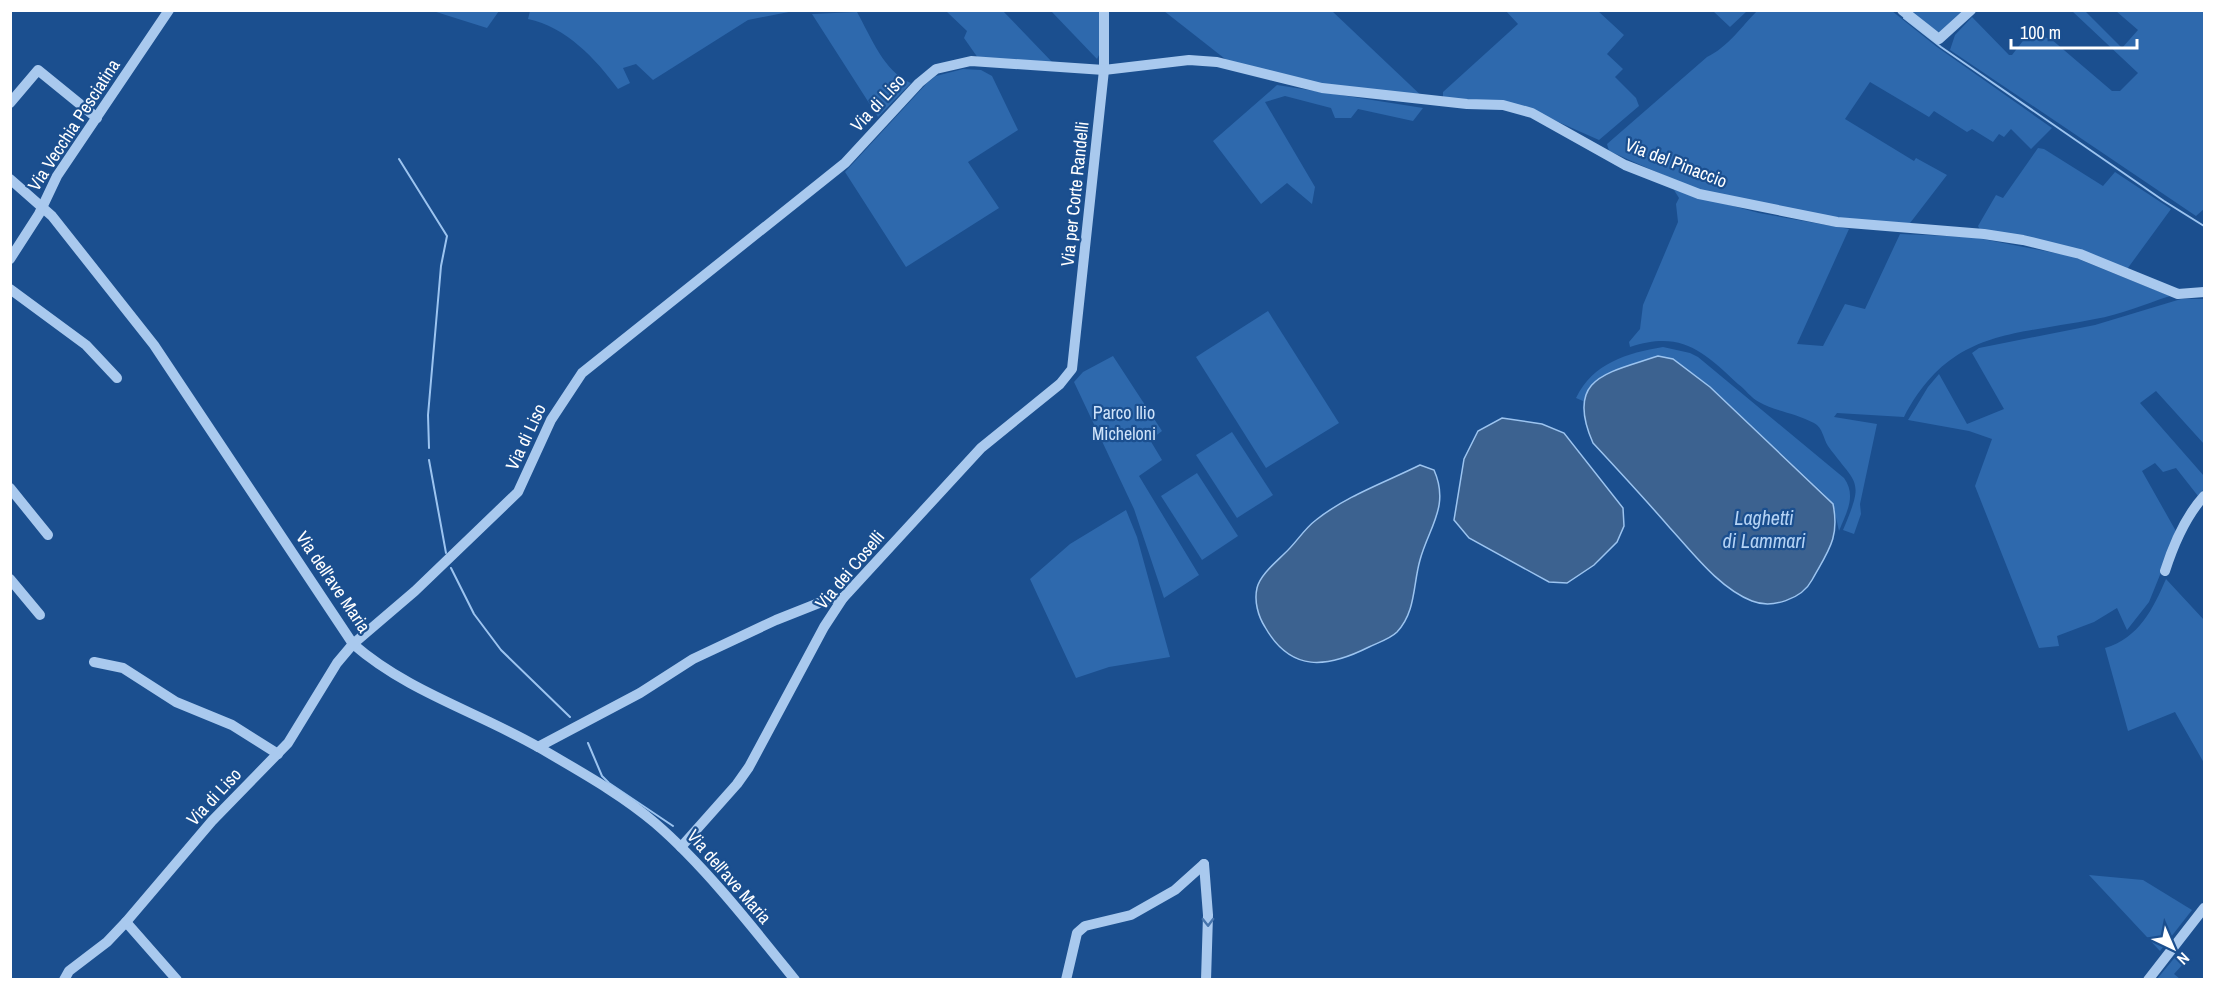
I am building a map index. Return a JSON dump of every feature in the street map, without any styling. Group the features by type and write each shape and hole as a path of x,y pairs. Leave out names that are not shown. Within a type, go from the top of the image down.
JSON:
{"street":[{"name":"Via Vecchia Pesciatina","path":"10,260 57,176 169,10"},
{"name":"Via per Corte Randelli","path":"1065,379 1075,360 1104,70 1104,10"},
{"path":"1902,10 1939,39 1971,10"},
{"name":"Via del Pinaccio","path":"1104,70 1198,60 1217,62 1322,88 1467,104 1503,105 1532,113 1625,165 1699,194 1837,222 1983,234 2023,240 2080,254 2178,294 2205,292"},
{"name":"Via di Liso","path":"66,979 69,971 107,942 126,922 212,821 288,743 338,663 353,644 415,591 518,492 551,420 582,373 845,163 919,82 936,69 970,62 1104,70"},
{"path":"10,104 38,70 97,118"},
{"name":"Via dell'ave Maria","path":"10,179 42,206 178,377 353,644 388,671 417,688 538,747 636,808 681,847 795,980"},
{"path":"10,289 86,345 117,378"},
{"name":"Via dei Coselli","path":"681,847 737,784 749,767 824,627 843,598 981,448 1065,379"},
{"path":"10,488 48,535"},
{"path":"2165,571 2170,554 2204,498"},
{"path":"10,579 40,615"},
{"path":"538,747 640,693 693,659 776,620 829,599 843,598"},
{"path":"94,662 123,668 176,702 232,725 278,754"},
{"path":"1066,980 1077,933 1085,926 1131,915 1175,890 1204,864 1208,915 1206,980"},
{"path":"2148,980 2205,908"},
{"path":"126,922 177,980"}],"green space":[{"path":"530,10 794,11 748,20 653,80 636,64 623,68 630,83 618,89 579,45 555,29 528,19"},
{"path":"1758,10 1892,11 1937,47 2052,128 2031,149 2011,129 2004,137 1999,134 1993,142 1972,129 1967,132 1934,111 1929,117 1870,82 1845,119 1914,161 1916,158 1947,175 1907,227 1821,216 1706,194 1609,151 1607,144 1707,57 1728,42"},
{"path":"433,11 499,11 487,28"},
{"path":"946,11 1003,11 1053,63 978,58 964,38 967,31"},
{"path":"1051,11 1100,11 1101,51 1097,59"},
{"path":"1164,11 1332,11 1427,101 1318,87 1229,62"},
{"path":"1506,11 1598,11 1624,35 1607,54 1623,69 1615,77 1636,98 1639,106 1599,140 1538,113 1443,99 1443,92 1518,24"},
{"path":"1713,11 1747,11 1730,27"},
{"path":"1907,11 1968,11 1943,35"},
{"path":"2072,11 2085,11 2122,48 2138,30 2116,11 2204,11 2204,209 2196,216 1950,50 1955,35 1972,17 2009,55 2012,55 2029,33 2051,39 2112,91 2120,91 2138,73"},
{"path":"857,12 886,62 893,71 911,83 878,117 812,14"},
{"path":"963,69 981,70 992,76 1018,130 968,162 999,208 906,267 845,172 927,83 936,76"},
{"path":"1277,85 1423,108 1413,121 1358,109 1351,118 1335,118 1331,108 1285,96 1265,102 1315,187 1312,204 1287,183 1261,204 1213,141"},
{"path":"2038,148 2044,149 2103,186 2115,172 2171,209 2125,272 1980,230 1978,226 1996,195 2003,198"},
{"path":"1674,190 1759,213 1849,229 1797,344 1823,346 1845,304 1865,309 1900,234 1972,237 2071,256 2170,296 2104,317 2009,335 1962,352 1941,367 1922,389 1904,417 1837,413 1834,417 1877,424 1860,504 1861,514 1854,534 1843,530 1854,501 1855,484 1828,446 1817,425 1756,400 1714,362 1690,347 1663,341 1630,347 1629,342 1640,329 1643,305 1678,222 1676,204 1679,198"},
{"path":"2181,299 2204,299 2204,444 2156,391 2140,403 2204,476 2204,489 2198,496 2176,468 2163,472 2155,463 2142,471 2177,533 2149,602 2127,630 2117,608 2094,622 2057,636 2059,646 2039,648 1975,486 1992,439 1969,431 1908,420 1928,387 1939,374 1967,424 2004,409 1972,353 1979,348 2095,325"},
{"path":"1268,311 1339,423 1266,468 1196,357"},
{"path":"1663,347 1698,357 1844,478 1850,491 1850,498 1839,531 1833,504 1823,493 1710,387 1658,356 1646,360 1583,401 1576,398 1592,376 1612,362"},
{"name":"Parco Ilio Micheloni","path":"1113,356 1162,431 1150,440 1162,460 1139,476 1199,575 1164,598 1134,509 1074,382 1083,372"},
{"path":"1232,432 1273,495 1237,518 1196,455"},
{"path":"1197,473 1238,536 1202,560 1161,496"},
{"path":"1126,510 1137,537 1170,657 1109,667 1076,678 1030,579 1070,544"},
{"path":"2166,579 2204,620 2204,763 2175,712 2128,731 2105,648 2136,630 2156,601"},
{"path":"2089,875 2143,880 2192,910 2160,951"},
{"path":"2176,956 2184,963 2174,974 2180,979 2157,979"}],"water":[{"name":"Laghetti di Lammari","path":"1658,356 1673,359 1710,387 1833,504 1835,526 1831,544 1812,580 1794,597 1777,603 1760,603 1728,588 1697,559 1593,443 1585,421 1584,404 1588,391 1596,381 1608,374"},
{"path":"1502,418 1542,424 1564,433 1623,508 1624,526 1617,542 1594,565 1567,583 1549,582 1469,538 1454,520 1464,459 1478,431"},
{"path":"1420,465 1434,470 1440,495 1439,506 1420,560 1411,607 1403,624 1387,639 1339,659 1311,662 1298,659 1286,652 1275,642 1259,613 1256,593 1261,578 1316,520 1328,511"}],"waterway":[{"path":"1904,18 1941,47 2164,201 2204,226"},
{"path":"399,159 447,236 441,266 428,415 429,448"},
{"path":"429,460 446,553"},
{"path":"451,568 474,614 501,650 570,717"},
{"path":"588,743 602,776 609,783 673,826"}]}
